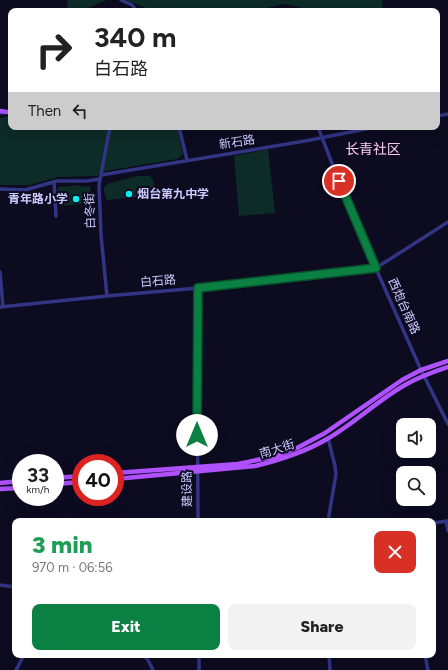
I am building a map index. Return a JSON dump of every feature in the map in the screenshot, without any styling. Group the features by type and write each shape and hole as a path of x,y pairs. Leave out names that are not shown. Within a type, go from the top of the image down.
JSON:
{"main road":[{"name":"南大街","path":"124,472 238,464 276,456 297,448 325,433 402,380 421,370 448,360"},
{"name":"南大街","path":"124,478 255,466 277,460 328,438 405,385 423,376 448,367"},
{"path":"0,483 12,482"},
{"path":"0,489 12,488"}],"street":[{"path":"121,0 132,5 134,8"},
{"name":"白冬街","path":"107,296 101,235 99,185 109,130"},
{"path":"180,130 187,160"},
{"name":"西炮台南路","path":"319,130 350,210 423,376 448,424"},
{"name":"新石路","path":"0,189 25,190 54,182 87,181 187,160 360,130"},
{"path":"54,182 56,216"},
{"name":"白石路","path":"2,307 198,288 376,268 448,222"},
{"path":"0,272 2,307"},
{"name":"建设路","path":"198,288 198,518"},
{"path":"328,438 336,466 329,518"},
{"path":"436,523 447,521 448,531"},
{"path":"0,585 12,587"},
{"path":"16,670 22,658"},
{"path":"146,658 153,670"},
{"path":"199,658 199,670"},
{"path":"329,658 330,670"},
{"path":"426,658 428,670"}],"green space":[{"path":"67,0 107,0 88,8 68,8"},
{"path":"125,0 383,0 382,8 304,8 284,4 266,8 146,8"},
{"path":"8,117 8,130 178,130 183,154 177,159 100,172 98,176 58,177 30,185 0,185 0,118"},
{"path":"268,149 275,213 239,216 234,156"},
{"path":"137,176 150,176 154,182 155,195 107,200 104,188 107,184"},
{"path":"80,185 81,187 90,186 92,203 60,206 58,187"}],"place":[{"name":"烟台第九中学","path":"129,194"},
{"name":"青年路小学","path":"76,199"}],"district":[{"name":"长青社区","path":"373,149"}],"route":[{"path":"197,435 198,288 376,268 350,210 339,181"}]}
